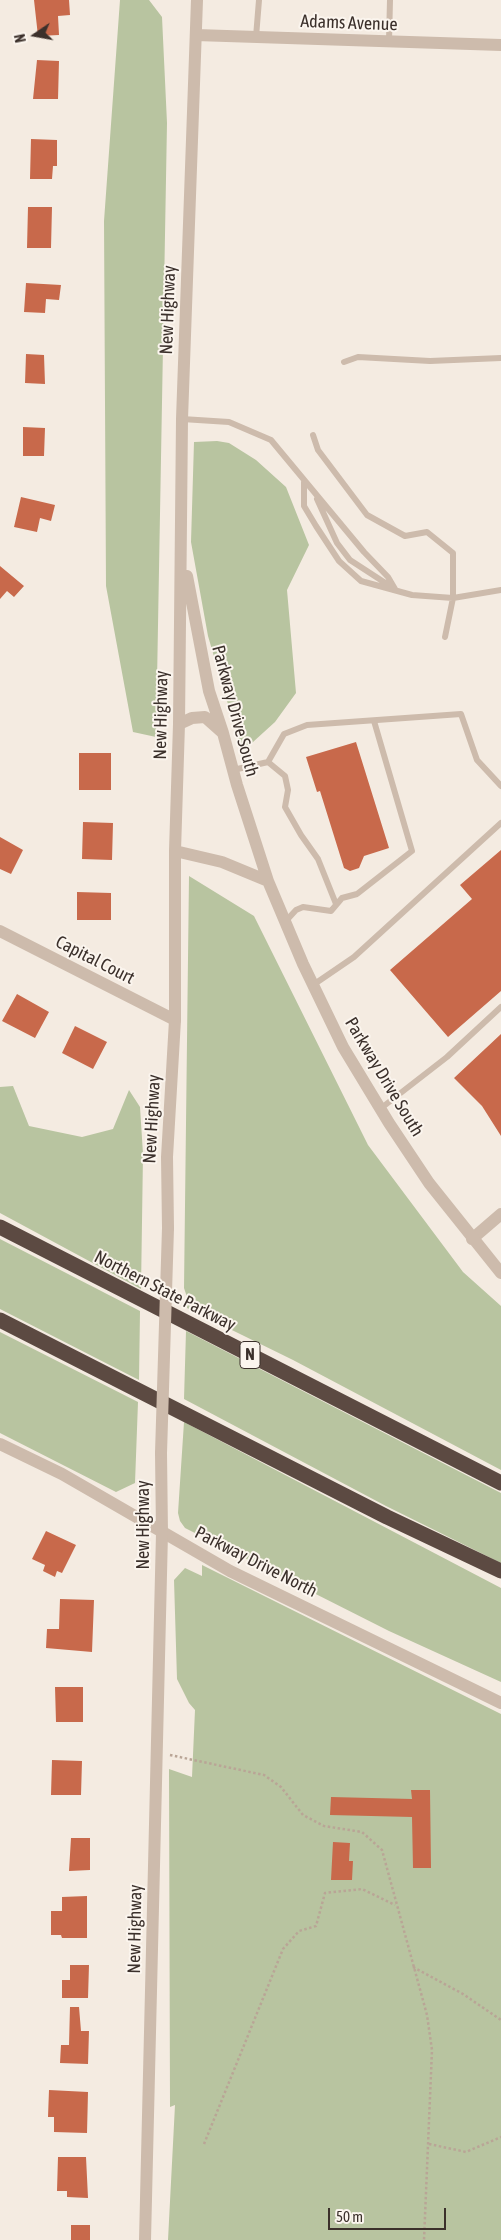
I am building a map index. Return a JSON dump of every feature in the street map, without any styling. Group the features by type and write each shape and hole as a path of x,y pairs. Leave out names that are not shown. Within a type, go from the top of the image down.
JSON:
{"highway":[{"name":"Northern State Parkway","path":"0,1227 501,1483"},
{"path":"0,1320 387,1517 501,1571"}],"street":[{"name":"New Highway","path":"145,2240 162,1533 161,1453 168,1228 167,1156 175,1020 175,851 182,547 182,419 197,0"},
{"name":"Adams Avenue","path":"196,35 501,45"},
{"name":"Parkway Drive South","path":"182,547 209,691 268,881 284,922 343,1047 380,1108 429,1183 472,1240 501,1274"},
{"path":"179,724 192,718 205,718 223,733"},
{"path":"175,851 222,862 268,881"},
{"name":"Capital Court","path":"0,931 175,1020"},
{"path":"472,1240 501,1214"},
{"name":"Parkway Drive North","path":"0,1444 62,1474 230,1571 501,1703"}],"lane":[{"path":"256,37 259,0"},
{"path":"388,41 390,0"},
{"path":"344,362 358,356 430,361 501,358"},
{"path":"182,419 229,422 271,440 304,482 388,577 395,589"},
{"path":"313,435 318,450 368,515 405,536 427,532 453,553 453,598 445,637"},
{"path":"304,482 304,506 339,561 361,581 412,595 453,598 501,590"},
{"path":"316,496 337,543 350,560 395,589"},
{"path":"233,770 268,762 284,734 307,724 460,714 477,760 501,786"},
{"path":"284,922 296,910 304,907 331,911 342,898 357,894 412,851 374,721"},
{"path":"268,762 285,776 288,790 285,807 318,859 336,904"},
{"path":"313,985 354,957 501,823"},
{"path":"380,1108 447,1057 501,1007"}],"path":[{"path":"157,1752 264,1775 281,1786 303,1814 324,1826 362,1832 382,1850 427,2015 432,2050 424,2240"},
{"path":"204,2144 283,1949 299,1931 316,1926 325,1893 362,1889 396,1906"},
{"path":"413,1967 463,1994 501,2020"},
{"path":"429,2144 466,2152 501,2137"}],"green space":[{"path":"120,0 149,0 162,17 167,123 156,737 133,732 106,586 104,221"},
{"path":"217,441 229,443 256,460 286,487 309,545 287,590 296,693 275,722 242,752 208,636 191,542 194,442"},
{"path":"189,876 254,916 368,1145 463,1272 501,1306 501,1470 293,1360 187,1308 187,1297 184,1288"},
{"path":"13,1086 29,1126 82,1137 113,1129 129,1090 140,1107 143,1154 141,1289 0,1213 0,1087"},
{"path":"0,1239 140,1311 139,1380 0,1309"},
{"path":"186,1331 501,1493 501,1563 386,1506 184,1399"},
{"path":"0,1332 138,1402 135,1483 116,1492 0,1433"},
{"path":"184,1422 501,1588 501,1682 389,1631 185,1528 180,1521 178,1513"},
{"path":"202,1565 501,1714 501,2240 168,2240 175,2105 170,2107 169,1769 192,1777 195,1710 189,1703 177,1679 174,1580 185,1568 202,1576"}],"building":[{"path":"34,0 69,0 70,15 58,16 59,35 38,36"},
{"path":"37,60 59,61 58,99 33,99"},
{"path":"31,139 57,140 57,166 53,166 52,179 30,179"},
{"path":"28,207 52,207 51,248 27,248"},
{"path":"26,283 61,285 59,300 46,299 45,313 24,312"},
{"path":"26,354 44,355 45,384 25,383"},
{"path":"23,427 45,428 44,456 23,456"},
{"path":"21,497 55,505 51,521 40,518 37,532 14,527"},
{"path":"0,566 24,586 14,597 7,591 0,599"},
{"path":"356,742 389,848 364,856 359,868 350,871 344,868 320,791 317,792 306,757"},
{"path":"79,753 111,753 111,790 79,790"},
{"path":"83,822 113,823 112,860 82,859"},
{"path":"0,837 23,850 11,874 0,869"},
{"path":"501,850 501,991 448,1037 390,970 472,899 460,885"},
{"path":"77,892 111,893 111,920 77,920"},
{"path":"17,994 49,1012 35,1038 2,1021"},
{"path":"75,1026 107,1042 93,1069 62,1053"},
{"path":"501,1034 501,1136 482,1106 454,1078"},
{"path":"46,1531 76,1545 62,1573 57,1571 55,1577 43,1571 45,1565 32,1559"},
{"path":"60,1599 94,1600 92,1652 46,1648 47,1629 59,1629"},
{"path":"55,1687 83,1687 83,1722 56,1722"},
{"path":"52,1760 82,1761 81,1795 51,1795"},
{"path":"411,1790 430,1790 431,1868 413,1868 412,1817 330,1815 331,1797 412,1799"},
{"path":"71,1838 90,1838 90,1870 69,1871"},
{"path":"333,1842 350,1843 349,1861 353,1861 352,1880 331,1880"},
{"path":"87,1896 87,1938 62,1938 61,1935 51,1935 51,1911 62,1911 62,1897"},
{"path":"70,1965 89,1965 88,1998 62,1998 62,1980 70,1980"},
{"path":"70,2007 79,2007 81,2031 89,2031 88,2064 60,2063 61,2045 69,2045"},
{"path":"49,2090 88,2092 87,2133 54,2132 54,2117 48,2117"},
{"path":"58,2157 86,2157 88,2198 67,2197 67,2191 57,2191"},
{"path":"71,2225 90,2225 90,2240 71,2240"}]}
